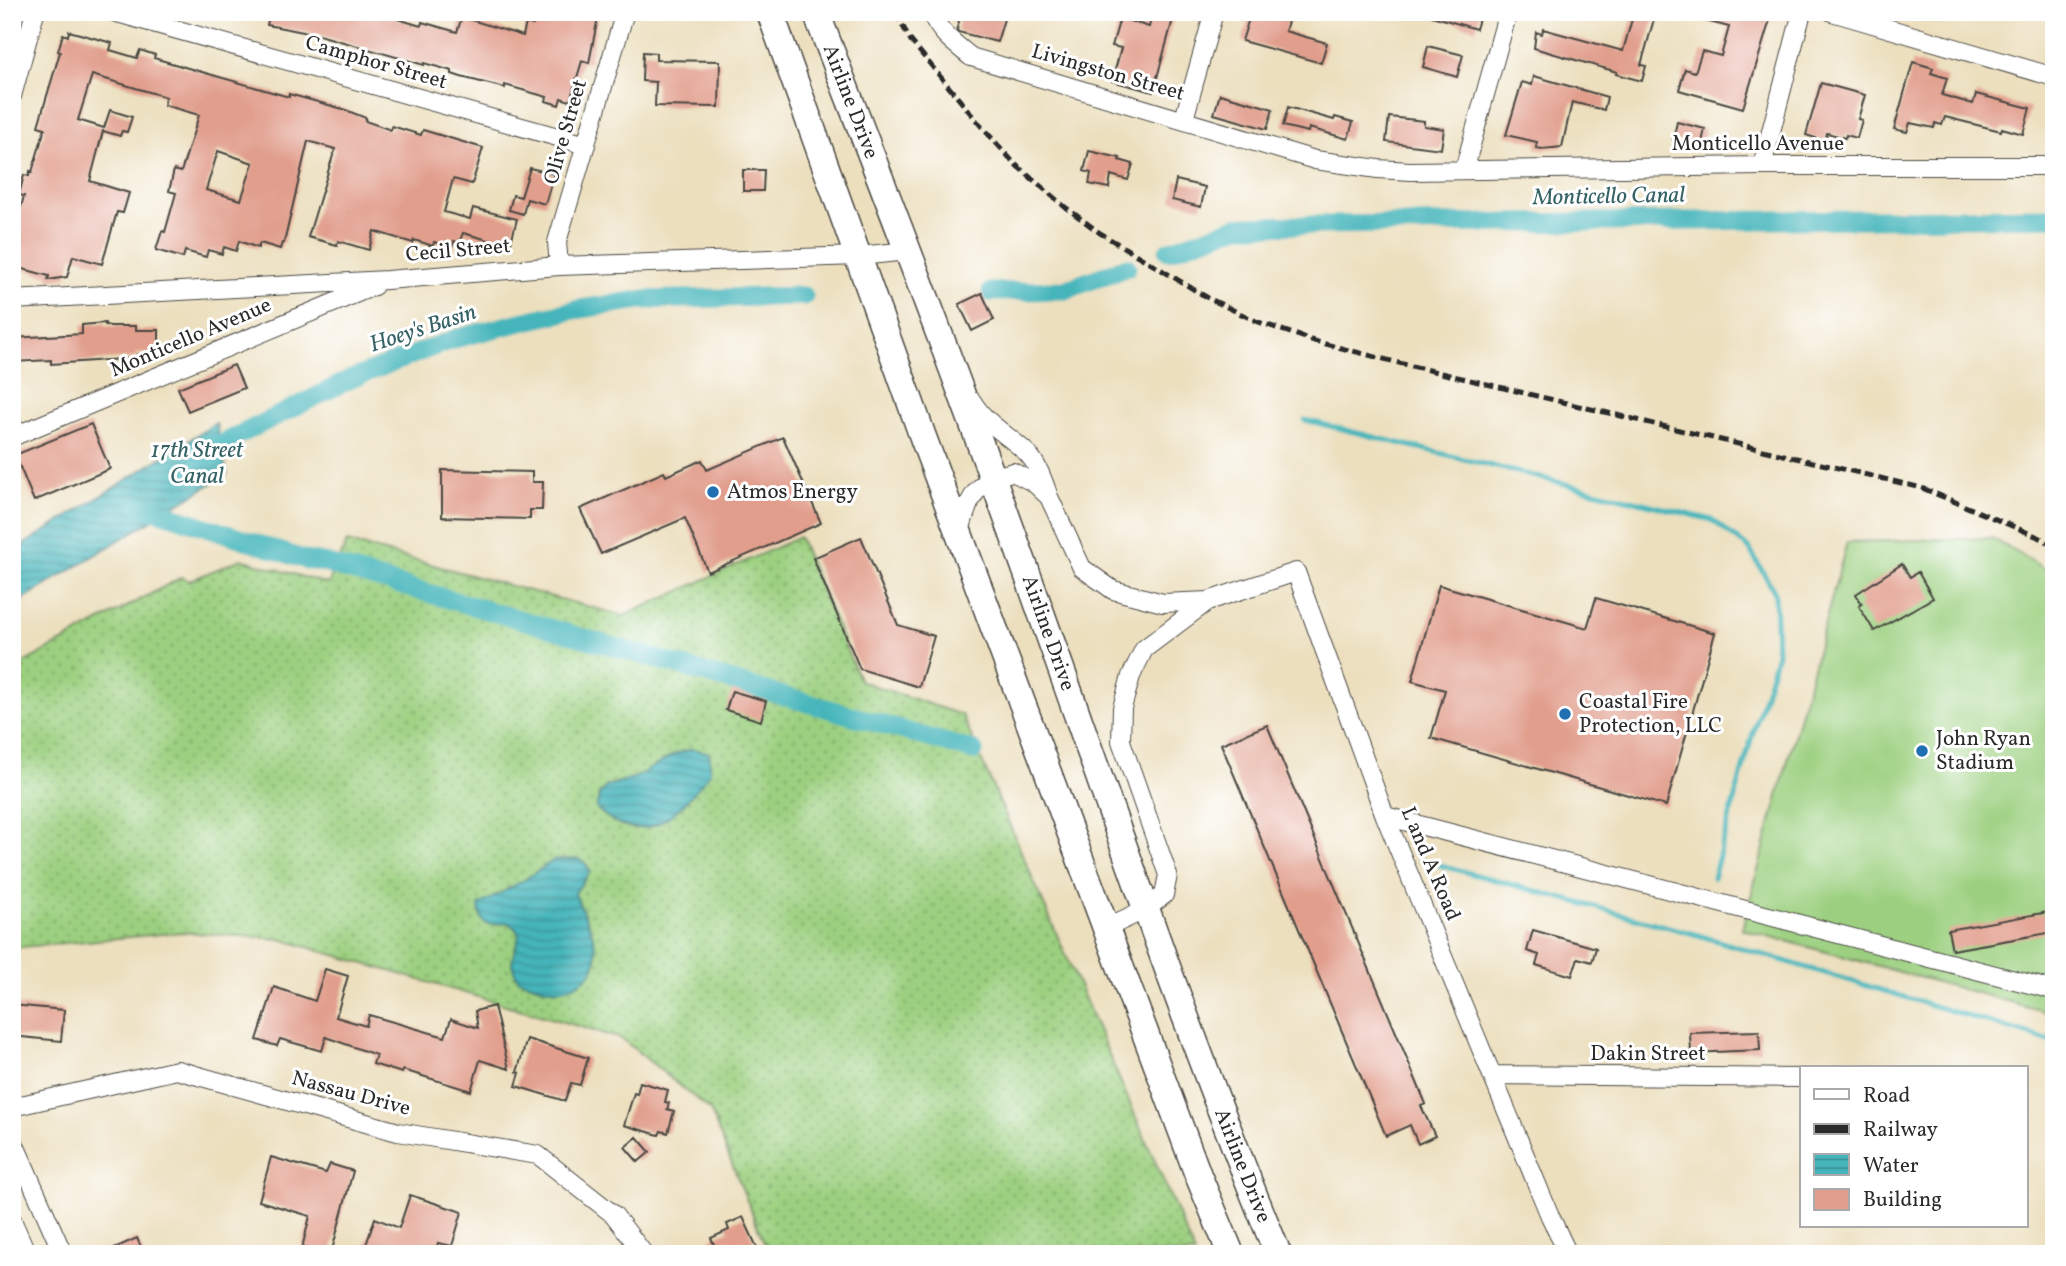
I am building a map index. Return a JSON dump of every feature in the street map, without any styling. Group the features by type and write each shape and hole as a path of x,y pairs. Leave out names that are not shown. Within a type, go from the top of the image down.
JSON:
{"highway":[{"name":"Airline Drive","path":"769,12 1106,929 1198,1175 1231,1254"},
{"name":"Airline Drive","path":"816,12 951,365 1146,909 1245,1175 1278,1254"}],"street":[{"path":"12,96 35,12"},
{"name":"Camphor Street","path":"114,12 586,145"},
{"name":"Olive Street","path":"559,266 557,242 625,12"},
{"path":"1184,119 1214,12"},
{"path":"1464,170 1508,12"},
{"path":"1762,166 1802,12"},
{"path":"1832,12 2054,76"},
{"name":"Livingston Street","path":"933,18 947,38 971,57 1315,160 1389,170 1464,170"},
{"name":"Monticello Avenue","path":"1464,170 2054,166"},
{"name":"Cecil Street","path":"12,300 387,280 559,266 859,256 908,251"},
{"name":"Monticello Avenue","path":"12,437 387,280"},
{"path":"951,365 983,417 1030,456 1038,468 1083,568 1113,590 1163,603 1208,601"},
{"path":"960,535 967,507 974,494 982,484 993,478 1013,472 1034,483 1049,497"},
{"name":"L and A Road","path":"1208,601 1296,572 1385,816 1568,1254"},
{"path":"1106,929 1146,909 1164,895 1168,875 1121,741 1122,708 1131,676 1144,649 1208,601"},
{"path":"1385,816 2053,990"},
{"name":"Nassau Drive","path":"12,1107 177,1070 398,1132 538,1155 614,1216 644,1254"},
{"name":"Dakin Street","path":"1493,1075 1800,1078"},
{"path":"12,1138 63,1254"},
{"path":"12,1220 27,1254"}],"green space":[{"path":"799,537 860,681 962,715 1195,1254 769,1254 710,1110 622,1039 280,939 183,932 12,948 12,669 182,577 189,581 241,559 328,584 347,542 624,616"},
{"name":"John Ryan Stadium","path":"1992,538 2054,574 2054,1014 1742,929 1847,542"}],"water":[{"name":"17th Street Canal","path":"216,423 227,474 12,606 12,552"},
{"path":"693,749 707,752 710,756 710,773 686,802 659,823 645,828 630,828 596,808 600,793 607,786 636,777 675,754"},
{"path":"579,859 586,864 590,872 575,893 594,939 596,955 592,970 574,986 558,989 518,979 512,963 519,935 517,931 506,922 490,924 483,921 479,905 554,860"}],"building":[{"path":"270,12 393,12 391,17 421,26 422,22 457,32 462,17 523,36 526,23 533,25 536,12 599,12 589,63 582,61 570,101 561,98 559,105 546,101 547,97 505,85 505,88 461,77 452,74 452,71 319,35 267,25"},
{"path":"961,12 979,12 1004,19 997,42 958,32"},
{"path":"1153,12 1175,12 1153,92 1112,81 1121,48 1112,46 1120,18 1149,27"},
{"path":"1251,12 1291,12 1285,31 1327,43 1321,63 1242,41"},
{"path":"1433,12 1481,12 1476,29 1432,16"},
{"path":"1634,12 1656,12 1641,65 1646,66 1642,81 1534,48 1536,32 1542,34 1543,29 1623,51"},
{"path":"1691,12 1744,12 1770,20 1743,108 1679,90 1685,69 1695,72 1702,51 1721,56 1729,27 1690,17"},
{"path":"69,31 112,43 110,50 137,58 140,50 155,55 154,58 188,68 289,97 289,94 343,109 366,118 365,121 391,130 392,126 421,135 423,130 483,148 472,184 453,179 444,212 470,219 473,208 517,219 510,246 463,233 459,243 454,241 452,247 434,242 433,246 414,240 413,243 374,231 369,250 338,241 337,245 308,237 335,149 308,141 284,243 280,249 260,243 258,248 239,241 236,251 224,247 222,254 208,250 206,257 185,251 183,258 156,250 162,231 165,232 176,193 169,191 174,170 181,172 199,115 164,105 166,97 92,75 78,120 104,128 110,110 132,117 127,132 122,131 120,136 103,131 90,181 129,193 123,213 117,212 102,264 73,256 67,277 48,280 49,276 12,266 15,236 12,235 12,221 17,222 24,196 19,195 24,175 29,176 30,171 32,172 45,128 38,126 63,34 68,36","holes":["218,151 253,163 241,200 206,190"]},
{"path":"1428,46 1463,55 1457,77 1423,67"},
{"path":"643,52 656,53 656,60 720,61 719,107 655,106 656,82 642,81"},
{"path":"1913,62 1933,68 1931,73 1947,78 1942,95 1973,104 1976,94 2030,108 2023,134 1945,117 1942,125 1935,123 1934,128 1910,123 1907,132 1894,129"},
{"path":"1534,76 1607,97 1604,110 1572,102 1562,147 1536,148 1537,142 1506,135 1522,82 1532,85"},
{"path":"1821,83 1865,95 1858,119 1862,120 1857,138 1827,133 1825,141 1806,135"},
{"path":"1220,94 1273,109 1267,129 1214,114"},
{"path":"1288,107 1334,120 1335,117 1353,122 1348,139 1309,128 1308,132 1283,126"},
{"path":"1389,117 1424,121 1424,126 1444,129 1441,149 1386,142"},
{"path":"1677,122 1705,129 1701,147 1673,140"},
{"path":"1089,151 1133,164 1128,180 1111,175 1109,188 1089,184 1091,173 1084,171"},
{"path":"530,168 554,174 545,204 527,199 523,214 509,210 513,195 521,197"},
{"path":"743,170 764,170 763,191 743,191"},
{"path":"1176,180 1205,187 1201,207 1172,200"},
{"path":"982,293 994,320 972,331 959,304"},
{"path":"105,323 110,326 136,326 136,330 159,330 159,353 137,354 137,358 51,364 51,360 12,362 12,338 82,334 82,325"},
{"path":"234,365 244,388 188,411 178,388"},
{"path":"91,424 110,469 34,501 15,455"},
{"name":"Atmos Energy","path":"783,437 821,523 708,572 685,518 601,554 580,509 664,472 666,476 702,460 707,470"},
{"path":"442,470 532,472 532,482 543,482 542,510 530,510 530,519 442,517"},
{"path":"861,537 898,625 934,636 919,687 860,669 813,558"},
{"path":"1902,564 1910,577 1918,572 1933,598 1874,631 1859,606 1862,604 1856,594"},
{"name":"Coastal Fire Protection, LLC","path":"1439,585 1587,628 1596,598 1715,633 1666,806 1431,738 1445,690 1412,681"},
{"path":"732,691 766,701 761,721 726,710"},
{"path":"1267,725 1426,1104 1421,1106 1435,1136 1418,1144 1410,1125 1386,1136 1221,744"},
{"path":"2054,911 2054,932 1952,950 1948,930"},
{"path":"1533,930 1596,948 1592,962 1578,958 1572,976 1536,965 1539,955 1527,951"},
{"path":"325,969 348,976 336,1017 366,1026 369,1015 445,1037 451,1019 478,1028 475,1011 494,1006 509,1069 480,1060 471,1091 403,1070 402,1073 373,1064 376,1055 326,1037 322,1051 280,1039 277,1046 257,1040 274,987 315,1001"},
{"path":"12,1005 64,1010 61,1041 12,1036"},
{"path":"1759,1031 1760,1050 1691,1053 1690,1033"},
{"path":"527,1039 588,1058 580,1085 571,1083 565,1101 516,1086 520,1073 517,1072"},
{"path":"640,1082 668,1090 665,1102 669,1103 667,1109 674,1111 668,1133 661,1131 659,1135 624,1125"},
{"path":"637,1137 650,1152 638,1162 625,1147"},
{"path":"271,1157 326,1173 330,1164 353,1171 331,1254 316,1254 302,1248 310,1216 259,1201"},
{"path":"410,1195 462,1212 452,1246 438,1243 434,1254 363,1254 375,1218 399,1228"},
{"path":"743,1217 760,1254 718,1254 711,1238 729,1230 727,1224"},
{"path":"137,1238 144,1254 101,1254"}],"waterway":[{"name":"Monticello Canal","path":"1168,251 1239,226 2054,217"},
{"path":"991,292 1065,290 1127,267"},
{"name":"Hoey's Basin","path":"200,457 351,379 454,339 574,310 640,300 804,296"},
{"path":"1305,420 1712,520 1749,548 1775,593 1777,654 1713,878"},
{"path":"139,505 306,560 974,751"},
{"path":"1421,860 1698,935 2054,1042"}],"railway":[{"path":"895,12 911,41 981,126 1015,164 1065,207 1100,233 1208,298 1256,321 1314,341 1399,363 1922,488 2054,546"}],"place":[{"name":"Atmos Energy","path":"713,492"},
{"name":"Coastal Fire Protection, LLC","path":"1565,714"},
{"name":"John Ryan Stadium","path":"1922,751"}]}
